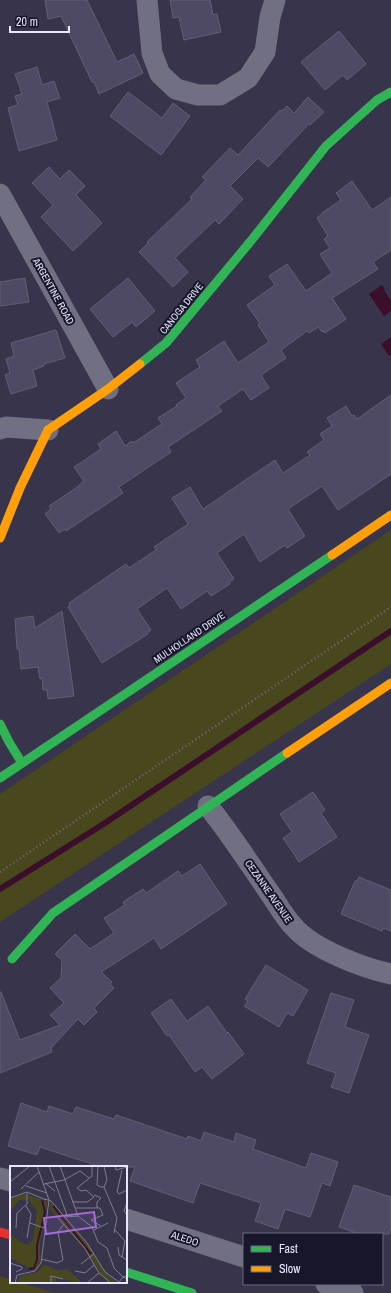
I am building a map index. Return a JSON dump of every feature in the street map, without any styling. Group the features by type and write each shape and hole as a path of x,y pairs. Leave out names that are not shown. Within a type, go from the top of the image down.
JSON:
{"street":[{"path":"147,0 152,53 160,74 176,89 198,95 220,95 248,78 265,52 270,17 275,0"},
{"name":"CANOGA DRIVE","path":"0,538 20,488 48,430 108,389 166,344 250,242 326,146 376,100 391,92"},
{"name":"ARGENTINE ROAD","path":"0,194 108,389"},
{"path":"0,429 6,427 48,430"},
{"name":"MULHOLLAND DRIVE","path":"0,778 391,515"},
{"path":"12,959 53,913 208,806 391,683"},
{"path":"0,724 22,763"},
{"name":"CEZANNE AVENUE","path":"208,806 294,928 313,943 343,958 373,970 391,974"},
{"path":"0,1178 10,1181"},
{"name":"ALEDO","path":"127,1219 243,1257"},
{"path":"0,1232 10,1235"},
{"path":"127,1272 192,1293"},
{"path":"329,1285 353,1293"}],"path":[{"path":"0,872 391,607"}],"shaded area":[{"path":"382,285 391,301 391,311 384,316 369,294"},
{"path":"391,337 391,355 389,356 381,344"},
{"path":"391,530 391,664 0,922 0,794"},
{"path":"0,1276 10,1279 10,1283 22,1283 55,1293 0,1293"}],"building":[{"path":"45,0 87,0 117,62 134,54 143,73 99,94 61,16 48,19"},
{"path":"170,0 210,0 213,15 217,14 221,32 184,40 179,17 173,18"},
{"path":"339,31 366,64 347,80 343,75 325,90 301,62"},
{"path":"37,67 42,85 54,81 60,98 47,102 57,140 19,151 8,108 18,105 15,96 22,94 15,74"},
{"path":"128,92 162,118 173,103 190,116 161,155 110,116"},
{"path":"308,97 324,112 310,125 309,124 268,167 258,158 230,186 243,199 219,224 215,220 175,258 188,272 173,287 139,252 148,243 147,242 192,199 190,197 206,180 202,177 230,148 238,155 280,110 282,111 287,106 294,113"},
{"path":"49,167 60,179 69,170 85,186 76,195 102,223 73,251 41,217 53,205 32,183"},
{"path":"352,181 372,210 391,197 391,250 373,262 378,269 332,298 346,319 325,333 318,327 309,333 307,331 281,350 286,358 261,375 269,388 251,400 243,389 218,406 222,411 168,447 171,452 119,487 123,493 66,531 65,529 59,533 45,514 51,509 49,506 84,481 74,467 101,449 98,444 116,431 125,446 132,441 133,443 162,424 158,418 177,406 176,405 186,398 176,383 200,367 196,360 224,341 238,363 269,342 258,325 260,324 247,305 275,285 269,276 287,264 306,291 332,273 320,254 330,248 324,239 328,236 317,218 341,200 336,193"},
{"path":"25,278 29,302 0,306 0,282"},
{"path":"128,278 155,311 136,327 132,322 113,337 90,309"},
{"path":"56,330 65,358 44,364 44,366 33,370 37,386 11,394 5,375 10,373 6,359 14,356 11,343"},
{"path":"391,395 391,474 338,510 322,486 288,509 305,536 287,548 285,545 260,562 244,534 217,553 234,579 229,582 230,584 211,596 207,591 181,609 167,588 137,609 151,630 147,633 148,634 102,663 68,607 70,606 69,603 126,564 129,568 156,550 154,547 188,524 172,498 190,487 203,509 275,460 283,473 310,455 307,452 324,440 320,434 332,426 327,418 346,406 352,416 354,415 357,419"},
{"path":"62,611 74,696 48,699 47,690 43,690 42,678 40,679 38,667 21,669 19,649 17,649 15,619 33,616 35,628"},
{"path":"313,792 325,810 321,813 337,837 299,862 283,838 292,832 280,814"},
{"path":"200,864 227,904 161,949 154,938 101,972 112,982 110,984 114,988 94,1008 97,1012 84,1025 78,1019 51,1048 52,1052 0,1073 0,992 20,1040 60,1025 50,1015 64,1003 50,988 61,978 62,960 55,954 75,934 90,949 114,933 104,918 125,905 123,902 143,889 146,893 178,871 182,876"},
{"path":"359,877 391,890 391,931 383,928 382,931 341,914 355,881 357,881"},
{"path":"266,965 308,990 293,1016 287,1013 279,1027 244,1006 248,1001 245,999"},
{"path":"331,993 354,1000 345,1027 369,1035 349,1093 331,1087 336,1073 307,1063"},
{"path":"171,999 187,1021 208,1006 244,1054 212,1079 202,1067 195,1072 169,1035 167,1036 151,1013"},
{"path":"21,1103 47,1112 49,1106 73,1114 76,1107 114,1119 116,1115 187,1139 188,1136 201,1141 204,1132 234,1142 236,1133 256,1140 253,1149 306,1168 311,1153 338,1162 330,1186 322,1183 310,1217 285,1209 278,1229 255,1221 261,1203 200,1183 193,1203 130,1181 135,1167 98,1166 40,1147 37,1155 8,1146"},
{"path":"354,1185 391,1197 391,1228 389,1234 356,1233 339,1227"}],"waterway":[{"path":"0,889 102,825 391,631"}],"traffic: fast":[{"path":"140,364 166,343 250,242 326,146 377,100 391,92"},
{"path":"0,778 332,555"},
{"path":"0,724 22,763"},
{"path":"12,959 53,913 287,753"},
{"path":"127,1272 192,1293"}],"traffic: slow":[{"path":"0,538 20,488 48,430 108,389 140,364"},
{"path":"332,555 391,515"},
{"path":"287,753 391,683"}],"traffic: jam":[{"path":"0,1232 10,1235"}]}
